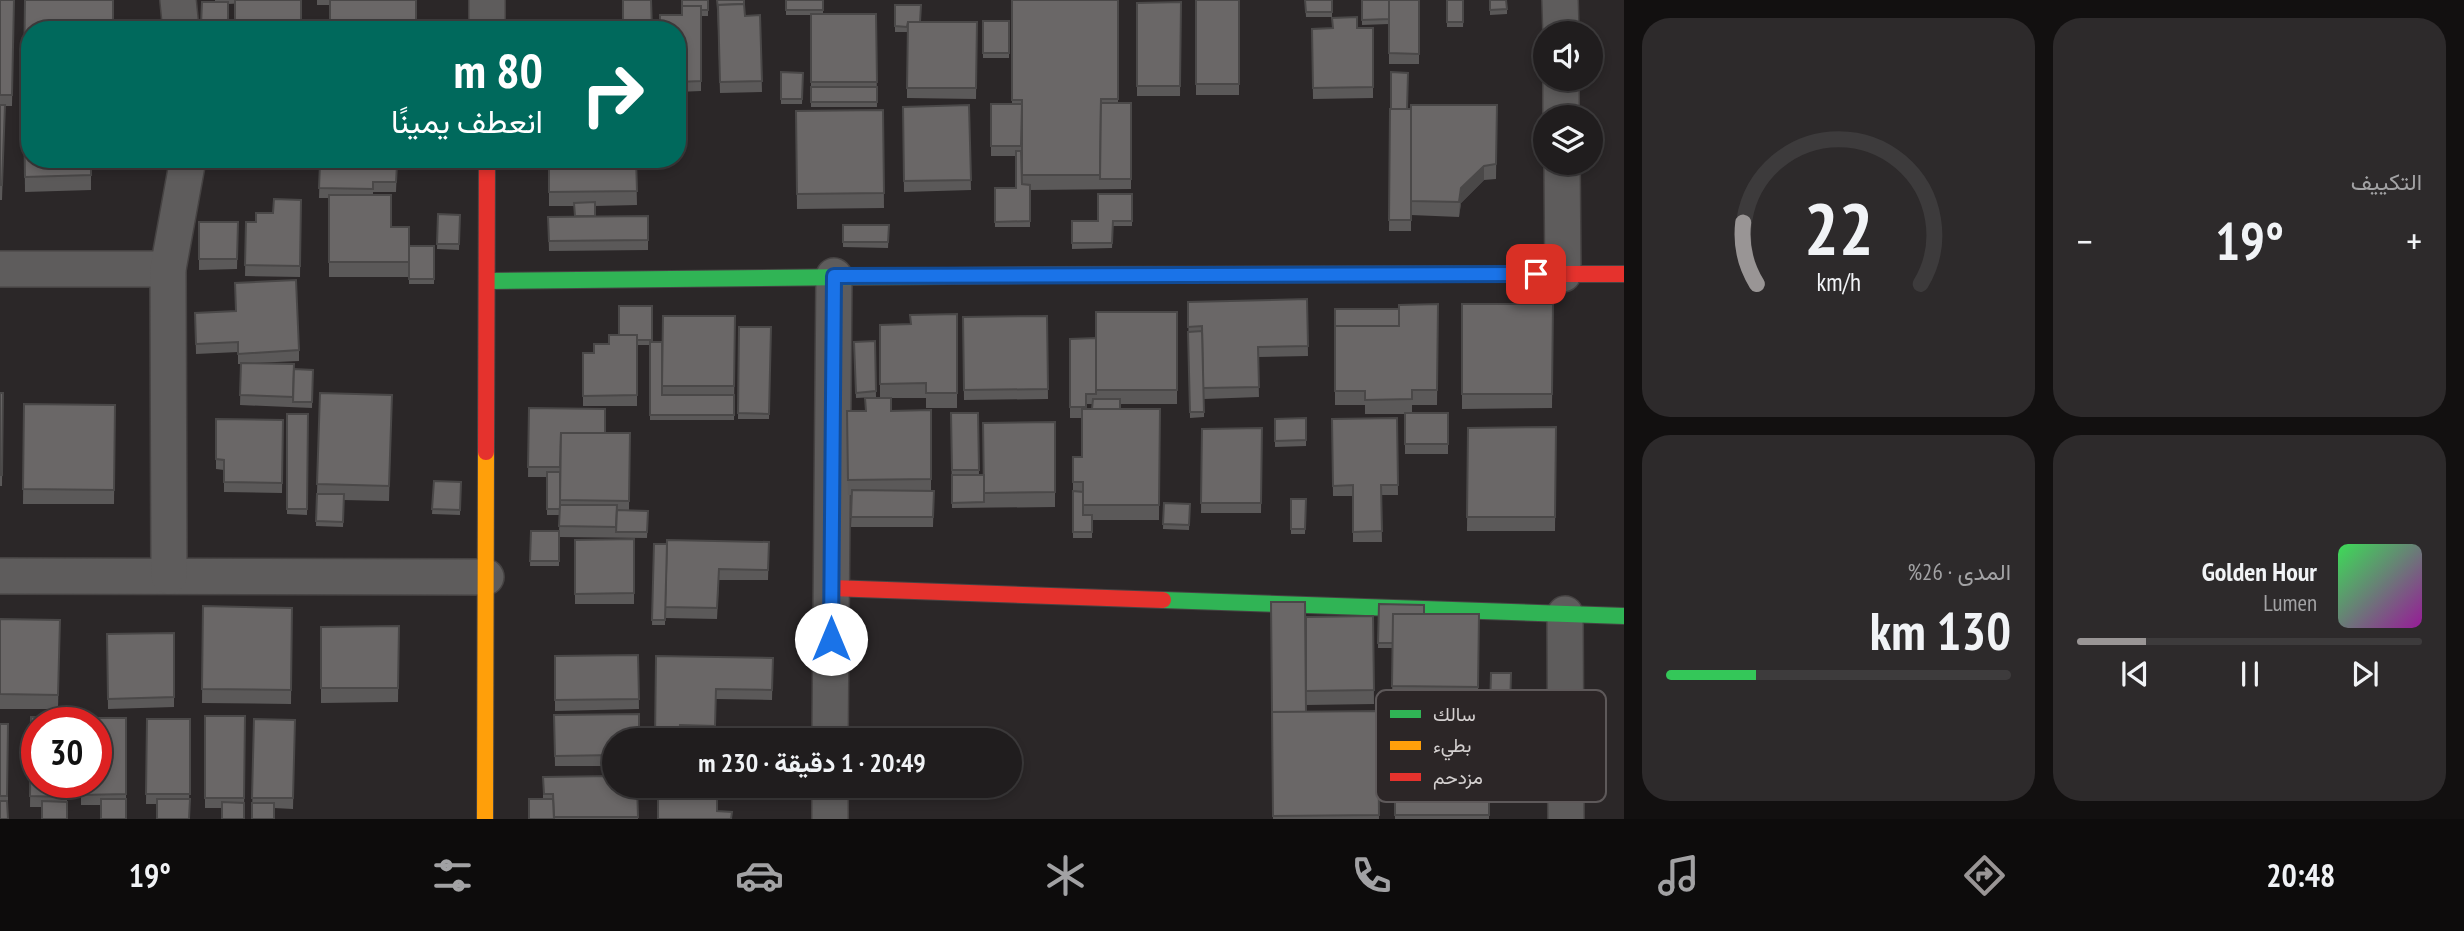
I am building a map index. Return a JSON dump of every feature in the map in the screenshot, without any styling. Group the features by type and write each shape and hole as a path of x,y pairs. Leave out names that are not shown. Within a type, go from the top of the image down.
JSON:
{"street":[{"path":"178,0 180,21"},
{"path":"487,0 487,21"},
{"path":"1560,0 1561,21"},
{"path":"169,576 168,269 186,168"},
{"path":"485,819 487,168"},
{"path":"1562,175 1563,274"},
{"path":"0,269 168,269"},
{"path":"487,281 834,276 1624,274"},
{"path":"830,728 834,276"},
{"path":"0,576 486,577"},
{"path":"831,588 1624,616"},
{"path":"1565,614 1565,690"},
{"path":"830,798 830,819"}],"building":[{"path":"0,0 14,0 12,95 0,95"},
{"path":"25,0 113,0 113,21 25,21"},
{"path":"235,0 301,0 301,21 235,21"},
{"path":"330,0 416,0 416,21 330,21"},
{"path":"623,0 651,0 652,21 623,21"},
{"path":"682,0 708,0 708,10 701,10 701,6 682,6"},
{"path":"717,0 744,0 744,4 718,5 718,10"},
{"path":"786,0 823,0 823,10 786,10"},
{"path":"1012,0 1118,0 1118,99 1101,99 1100,175 1022,175 1022,100 1012,100"},
{"path":"1196,0 1239,0 1239,84 1196,84"},
{"path":"1305,0 1332,0 1332,12 1306,12"},
{"path":"1362,0 1389,0 1389,19 1362,20"},
{"path":"1389,0 1419,0 1419,54 1389,53"},
{"path":"1447,0 1463,0 1463,22 1447,22"},
{"path":"1490,0 1506,0 1507,9 1490,10"},
{"path":"202,2 228,2 228,21 201,21"},
{"path":"1181,2 1180,86 1137,86 1137,3"},
{"path":"744,4 745,16 760,15 762,81 720,82 718,5"},
{"path":"895,5 921,5 920,22 908,22 907,27 895,26"},
{"path":"682,6 701,6 701,81 686,82 686,21 660,21 660,15 682,15"},
{"path":"811,14 876,14 877,82 811,82"},
{"path":"1357,17 1357,28 1373,28 1373,87 1313,88 1312,29 1333,28 1332,18"},
{"path":"983,21 1009,21 1009,53 983,53"},
{"path":"908,22 977,22 976,88 907,88"},
{"path":"781,72 803,73 802,99 781,99"},
{"path":"1391,72 1408,73 1407,109 1391,109"},
{"path":"811,87 877,87 877,102 811,102"},
{"path":"1101,103 1131,103 1131,179 1100,179"},
{"path":"991,104 1022,104 1021,146 991,146"},
{"path":"0,105 5,105 2,185 0,185"},
{"path":"969,105 971,180 904,181 903,107"},
{"path":"1411,105 1497,105 1496,164 1484,166 1461,188 1459,202 1411,201"},
{"path":"1390,109 1411,109 1411,220 1389,220"},
{"path":"883,110 884,193 797,194 796,111"},
{"path":"1016,151 1021,151 1022,184 1030,185 1030,221 995,222 995,188 1016,188"},
{"path":"25,168 91,168 91,175 25,177"},
{"path":"320,168 397,168 396,182 373,182 373,189 319,188"},
{"path":"549,168 636,168 637,191 549,192"},
{"path":"1098,194 1132,194 1132,221 1113,221 1112,243 1072,243 1072,221 1098,221"},
{"path":"329,195 391,195 391,227 409,227 409,262 329,262"},
{"path":"274,199 301,200 300,266 245,265 246,222 256,222 256,213 273,213"},
{"path":"595,202 595,216 575,216 574,203"},
{"path":"438,214 460,215 459,244 437,244"},
{"path":"648,216 648,240 549,241 548,217"},
{"path":"199,222 238,222 237,259 199,259"},
{"path":"843,225 889,225 888,242 843,242"},
{"path":"409,246 434,246 434,279 409,279"},
{"path":"296,280 299,350 238,354 238,342 196,344 195,313 236,311 235,283"},
{"path":"1307,299 1308,346 1258,347 1259,387 1203,388 1202,326 1188,327 1188,302"},
{"path":"1438,304 1437,390 1412,390 1412,399 1365,400 1365,391 1335,391 1335,326 1399,326 1399,305"},
{"path":"1462,304 1553,304 1552,394 1462,394"},
{"path":"619,306 652,306 652,340 637,340 637,335 619,335"},
{"path":"1335,309 1399,309 1399,326 1335,326"},
{"path":"1096,312 1177,312 1177,390 1096,390"},
{"path":"957,314 957,393 926,393 926,383 880,384 880,325 911,324 910,315"},
{"path":"663,316 735,316 734,386 662,386"},
{"path":"1047,316 1048,389 964,390 963,317"},
{"path":"739,327 771,327 769,414 738,413"},
{"path":"1202,331 1204,412 1190,412 1188,332"},
{"path":"609,335 637,335 637,395 583,396 583,353 594,353 594,344 609,344"},
{"path":"1096,338 1096,394 1086,394 1086,407 1070,407 1070,339"},
{"path":"875,341 876,391 856,393 854,342"},
{"path":"650,342 662,342 662,395 734,395 734,415 650,415"},
{"path":"241,363 294,364 293,397 240,395"},
{"path":"294,369 313,370 312,402 293,402"},
{"path":"0,393 3,393 2,475 0,475"},
{"path":"320,393 392,395 389,486 317,484"},
{"path":"865,398 891,398 891,411 931,410 931,479 848,480 847,411 866,411"},
{"path":"1093,399 1120,399 1120,409 1092,409"},
{"path":"24,404 115,405 114,490 23,489"},
{"path":"529,408 605,409 605,433 561,433 560,467 528,467"},
{"path":"1082,409 1160,409 1159,505 1083,505 1083,482 1073,482 1073,457 1082,457"},
{"path":"951,413 978,413 979,470 952,470"},
{"path":"1405,413 1448,413 1448,444 1405,444"},
{"path":"287,414 308,414 307,509 287,509"},
{"path":"1306,418 1306,440 1275,441 1275,419"},
{"path":"1397,418 1398,485 1381,485 1382,531 1353,532 1353,485 1333,486 1332,419"},
{"path":"216,419 283,420 282,483 224,482 224,460 216,459"},
{"path":"1055,422 1055,492 984,493 983,423"},
{"path":"1556,427 1555,517 1467,517 1468,428"},
{"path":"1262,428 1261,503 1201,503 1202,429"},
{"path":"561,433 630,433 629,501 560,500"},
{"path":"547,472 560,472 560,509 547,509"},
{"path":"952,475 984,475 984,502 952,503"},
{"path":"434,481 461,482 460,510 432,509"},
{"path":"852,490 934,491 933,517 851,517"},
{"path":"1073,491 1083,492 1083,515 1092,515 1092,532 1073,532"},
{"path":"317,494 344,494 343,522 316,521"},
{"path":"1291,499 1306,499 1305,529 1291,529"},
{"path":"1164,503 1190,504 1189,525 1163,524"},
{"path":"560,505 617,505 616,527 559,526"},
{"path":"617,510 648,511 647,532 616,532"},
{"path":"531,531 559,531 559,561 530,561"},
{"path":"634,539 634,593 575,594 575,540"},
{"path":"667,540 769,542 768,570 719,569 717,608 665,607"},
{"path":"654,544 667,544 665,620 652,620"},
{"path":"1271,602 1305,602 1306,712 1272,712"},
{"path":"1379,604 1424,605 1424,614 1393,614 1393,643 1378,643"},
{"path":"203,606 292,608 291,690 202,689"},
{"path":"1393,614 1479,614 1478,687 1392,686"},
{"path":"1373,616 1374,690 1306,691 1306,617"},
{"path":"0,619 60,620 58,695 0,694"},
{"path":"399,626 398,688 321,688 321,627"},
{"path":"174,633 174,697 108,699 107,634"},
{"path":"638,655 639,699 555,700 555,656"},
{"path":"656,656 773,658 772,690 716,689 715,726 680,725 680,728 655,728"},
{"path":"1491,673 1511,673 1511,690 1491,690"},
{"path":"1376,711 1376,802 1379,802 1379,815 1273,816 1272,712"},
{"path":"639,714 639,728 602,728 602,755 555,756 554,715"},
{"path":"205,716 245,716 244,798 205,798"},
{"path":"112,718 126,718 126,794 112,794"},
{"path":"147,719 190,719 190,794 146,794"},
{"path":"254,719 295,720 293,798 252,798"},
{"path":"0,724 8,724 7,796 0,796"},
{"path":"602,776 602,798 637,798 638,817 554,817 553,794 544,794 543,777"},
{"path":"658,798 717,798 717,811 732,812 731,819 658,819"},
{"path":"101,799 126,799 126,819 101,819"},
{"path":"157,799 190,799 189,819 157,819"},
{"path":"529,799 553,799 554,819 529,819"},
{"path":"0,801 7,801 8,819 0,819"},
{"path":"42,801 67,802 67,819 42,819"},
{"path":"222,802 244,803 244,819 222,819"},
{"path":"1395,802 1489,802 1489,815 1395,815"},
{"path":"252,803 274,803 274,819 252,819"}],"traffic: fast":[{"path":"487,281 1032,275"},
{"path":"1163,600 1624,616"}],"traffic: slow":[{"path":"1032,275 1456,274"},
{"path":"485,819 486,452"}],"traffic: jam":[{"path":"486,452 487,168"},
{"path":"1456,274 1624,274"},
{"path":"831,588 1163,600"}],"route":[{"path":"831,639 834,276 1536,274"}]}
